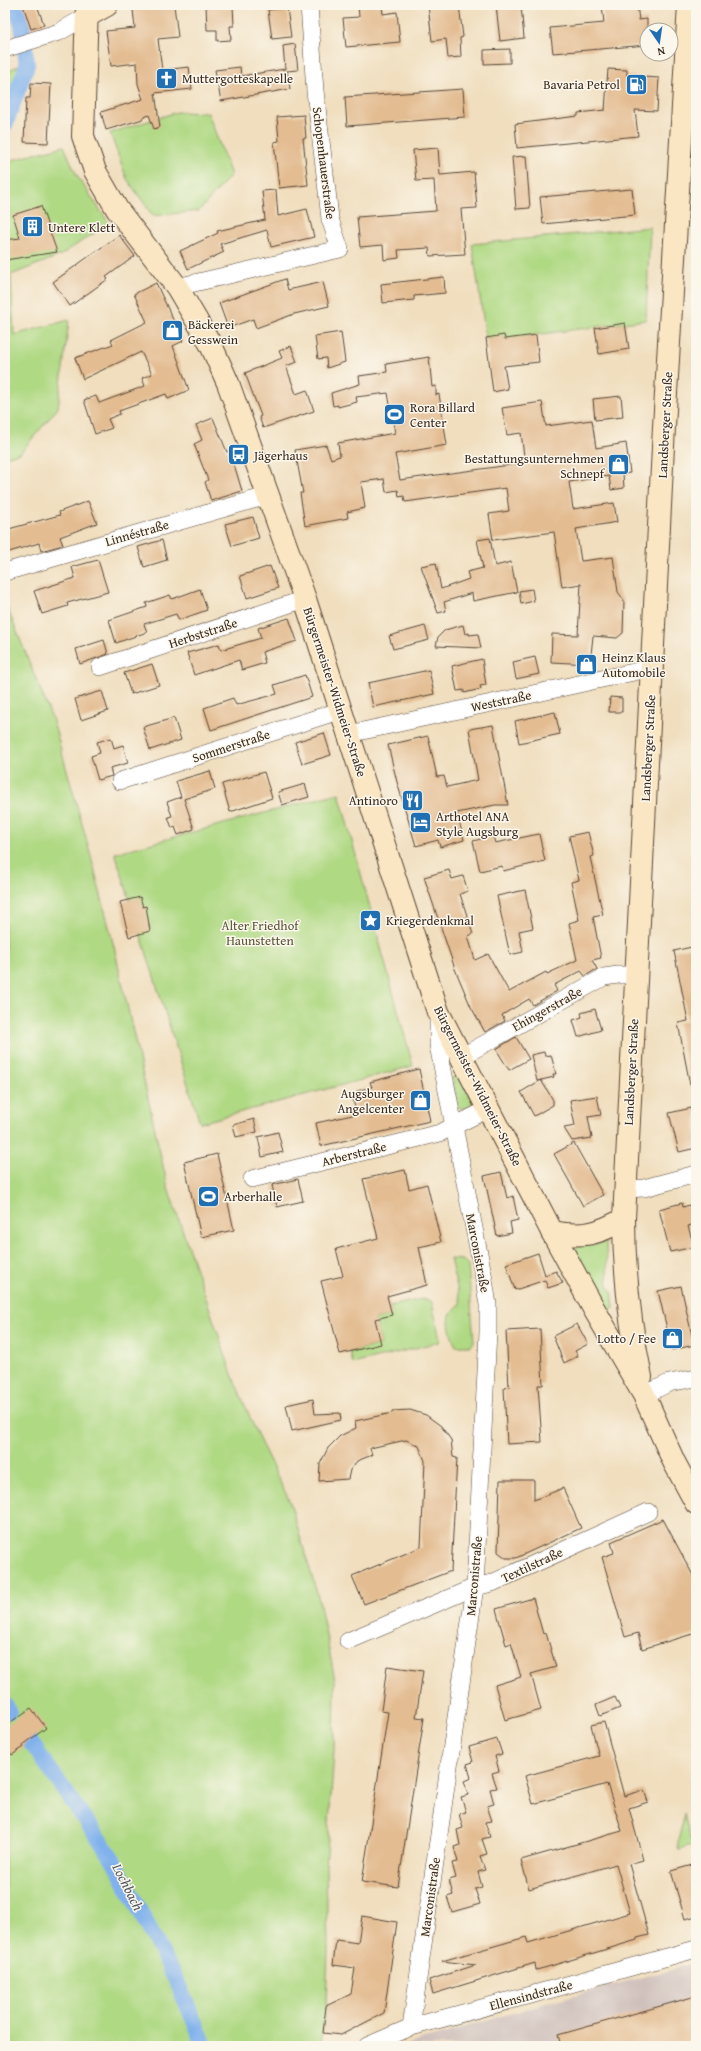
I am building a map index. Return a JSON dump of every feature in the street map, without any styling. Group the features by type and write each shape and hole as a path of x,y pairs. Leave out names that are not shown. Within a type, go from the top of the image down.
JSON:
{"street":[{"path":"9,49 59,32 87,11 107,5"},
{"name":"Schopenhauerstraße","path":"177,287 340,249 330,219 327,198 315,91 309,5"},
{"name":"Landsberger Straße","path":"644,1395 632,1336 624,1219 683,85 689,5"},
{"name":"Bürgermeister-Widmeier-Straße","path":"87,11 83,136 95,171 117,208 177,287 211,345 228,383 270,495 342,710 438,1012 552,1232 594,1309 644,1395"},
{"name":"Linnéstraße","path":"5,572 270,495"},
{"name":"Herbststraße","path":"100,667 305,599"},
{"name":"Weststraße","path":"349,734 652,668"},
{"name":"Sommerstraße","path":"120,781 342,710"},
{"name":"Ehingerstraße","path":"461,1057 604,978 618,975 636,975"},
{"name":"Marconistraße","path":"412,2027 475,1587 488,1305 438,1045 438,1012"},
{"path":"454,1124 488,1109"},
{"name":"Arberstraße","path":"252,1179 440,1133 454,1124"},
{"path":"625,1189 644,1188 696,1174"},
{"path":"552,1232 569,1236 589,1235 608,1228 624,1219"},
{"path":"695,1498 674,1462 644,1395 669,1384 696,1378"},
{"name":"Textilstraße","path":"348,1641 475,1587 492,1583 648,1512"},
{"name":"Ellensindstraße","path":"367,2046 412,2027 545,1992 696,1948"}],"shaded area":[{"path":"696,1963 696,2046 402,2046 553,2001"}],"green space":[{"path":"31,60 5,137 5,78 7,71"},
{"path":"177,112 208,113 231,175 199,211 153,216 127,179 110,133"},
{"path":"64,146 77,176 109,223 61,255 11,275 14,335 69,320 58,408 20,453 5,457 5,162"},
{"path":"650,227 646,320 505,339 504,336 486,338 472,244"},
{"path":"5,602 53,721 90,852 115,951 168,1188 233,1377 260,1441 290,1502 319,1600 335,1680 334,1751 326,1868 328,1949 326,2004 321,2046 5,2046"},
{"name":"Alter Friedhof Haunstetten","path":"339,793 413,1066 200,1123 115,853"},
{"path":"457,1075 460,1077 472,1100 472,1104 466,1109 458,1107 452,1078"},
{"path":"606,1242 608,1286 612,1290 614,1308 610,1311 606,1310 575,1252 576,1247"},
{"path":"450,1259 463,1260 468,1265 474,1342 470,1346 456,1346 450,1330 450,1317 461,1304"},
{"path":"422,1299 430,1300 432,1303 440,1339 439,1342 353,1364 350,1352 381,1344 375,1319 391,1315 390,1306"},
{"path":"684,1814 692,1846 679,1850 678,1841"}],"building":[{"path":"23,5 37,5 44,25 31,29"},
{"path":"152,5 174,5 178,37 158,39 162,70 189,67 192,89 155,93 160,127 154,129 149,115 142,118 143,119 106,130 101,112 143,99 138,84 137,63 111,66 106,31 135,28 133,10"},
{"path":"206,5 233,5 234,26 230,26 231,40 217,41 217,30 207,30"},
{"path":"358,5 382,5 383,14 397,12 400,42 346,47 343,18 359,17"},
{"path":"428,5 459,5 463,37 460,38 461,57 448,58 446,39 432,41"},
{"path":"496,5 521,5 524,38 500,41"},
{"path":"602,5 637,5 639,20 647,19 647,22 639,22 639,46 553,53 550,28 604,23"},
{"path":"287,8 291,37 272,39 268,10"},
{"path":"295,44 298,70 287,71 290,89 221,101 215,70 240,67 241,76 285,69 283,46"},
{"path":"510,49 510,63 484,64 484,50"},
{"path":"608,69 627,70 627,76 659,78 657,111 635,110 638,136 517,148 515,124 578,116 578,113 605,110"},
{"path":"31,83 51,84 48,143 24,142 26,98 30,98"},
{"path":"463,89 465,117 347,126 345,97"},
{"path":"304,115 306,138 303,138 308,185 279,188 274,142 279,141 277,117"},
{"path":"438,148 440,175 474,172 477,208 461,209 465,254 430,256 429,248 398,250 399,258 384,260 383,245 360,247 357,217 436,211 434,180 416,181 413,150"},
{"path":"526,156 530,208 516,209 512,157"},
{"path":"632,189 635,215 543,224 540,197"},
{"path":"276,190 278,216 307,209 314,237 271,247 267,230 220,244 224,252 188,269 180,251 218,233 217,231 265,220 262,191"},
{"name":"Untere Klett","path":"41,206 57,252 5,260 5,240 20,238 13,215"},
{"path":"119,235 135,256 106,277 108,279 70,306 53,282"},
{"path":"444,277 445,293 414,296 414,300 383,303 381,284"},
{"path":"285,279 288,290 323,282 329,306 294,314 256,328 253,319 228,328 219,303"},
{"path":"156,283 183,341 173,346 189,390 168,399 166,394 119,411 120,414 108,419 112,428 95,434 84,400 96,396 99,403 145,386 142,378 152,374 141,352 83,379 75,358 113,344 111,340 147,322 134,294"},
{"path":"625,323 629,349 599,354 595,328"},
{"path":"341,332 345,362 327,368 326,358 318,359 315,336"},
{"path":"504,335 505,339 536,335 539,362 504,366 508,389 493,392 486,338"},
{"path":"291,346 297,362 286,366 296,394 307,390 314,411 263,428 259,417 261,416 245,373 282,358 279,351"},
{"path":"429,357 432,387 436,386 436,395 439,394 447,445 395,454 400,480 525,463 521,433 507,435 502,408 542,402 546,426 592,420 596,448 626,443 630,473 623,474 624,488 611,490 609,476 569,482 573,509 614,503 617,522 576,529 581,561 613,557 618,592 624,600 623,633 617,638 593,636 590,664 551,662 552,634 578,635 581,584 562,587 554,532 493,540 489,514 509,511 506,488 405,502 404,496 399,497 398,490 386,492 384,479 361,482 365,508 347,512 348,518 305,526 300,493 303,493 295,450 326,445 331,459 340,456 338,443 395,433 388,393 356,397 357,402 338,407 338,405 333,406 331,393 360,384 359,376 387,372 386,364"},
{"path":"621,396 623,417 595,420 593,399"},
{"path":"213,418 227,452 230,451 242,491 211,501 205,482 208,480 194,444 202,440 196,425"},
{"path":"88,501 97,523 60,537 63,545 41,551 39,543 9,552 5,530 60,515 59,512"},
{"path":"253,517 259,538 232,546 225,524"},
{"path":"490,538 495,566 511,562 517,592 473,601 472,593 444,602 446,611 438,613 421,566 436,563 441,589 469,579 467,572 483,568 477,540"},
{"path":"162,540 167,560 144,567 138,547"},
{"path":"98,560 108,592 67,603 68,606 42,614 34,591 75,578 72,567"},
{"path":"270,566 278,588 247,598 240,576"},
{"path":"200,589 207,610 179,620 176,614 144,624 147,632 116,643 109,620 147,607 146,603 170,595 172,599"},
{"path":"532,589 534,601 521,604 519,591"},
{"path":"289,618 297,641 262,652 265,663 242,670 239,660 194,675 187,653 219,644 221,650 261,638 258,628"},
{"path":"463,625 465,634 478,634 481,648 436,646 438,637 445,630"},
{"path":"425,626 429,640 393,649 389,636"},
{"path":"104,640 108,654 80,664 76,649"},
{"path":"535,657 539,674 516,679 513,662"},
{"path":"482,659 486,685 480,686 481,689 464,693 464,690 457,691 452,666"},
{"path":"152,664 159,685 131,694 124,673"},
{"path":"429,670 434,694 373,707 368,683"},
{"path":"305,675 312,697 211,730 204,708 233,698 236,705 277,694 274,685"},
{"path":"102,691 108,711 81,720 75,699"},
{"path":"610,697 622,698 622,712 609,712"},
{"path":"555,712 560,734 519,743 515,721"},
{"path":"174,718 181,740 150,750 143,727"},
{"path":"493,725 508,805 495,805 457,813 464,840 440,847 438,840 416,846 397,782 388,745 428,736 437,777 444,776 447,787 478,780 469,729"},
{"path":"324,733 331,755 302,764 295,742"},
{"path":"111,738 114,748 123,745 128,763 110,768 112,776 98,780 91,756 100,753 97,742"},
{"path":"210,771 215,789 184,799 194,829 178,835 175,827 172,828 168,817 172,816 167,802 181,797 176,781"},
{"path":"264,772 272,798 230,812 222,784"},
{"path":"305,784 309,797 282,805 278,792"},
{"path":"588,832 594,856 590,857 603,915 593,917 601,958 592,960 597,969 585,976 581,971 554,985 557,991 533,1005 529,999 502,1015 505,1021 485,1032 471,1007 455,969 424,877 449,870 452,879 463,876 468,891 460,894 473,934 468,936 475,960 488,954 509,992 546,972 547,974 577,960 569,923 579,920 571,882 579,880 569,836"},
{"path":"539,834 545,861 503,871 502,866 480,871 473,841 493,836 495,843"},
{"path":"525,890 533,928 519,931 523,952 510,955 497,896"},
{"path":"140,897 143,907 146,906 150,931 129,937 120,902"},
{"path":"696,946 696,1084 690,1085 678,1023 688,1021 674,951"},
{"path":"595,1009 601,1030 578,1037 573,1020 582,1017 581,1013"},
{"path":"516,1037 529,1059 509,1070 496,1049"},
{"path":"544,1052 545,1056 551,1055 556,1074 553,1074 554,1077 537,1081 531,1055"},
{"path":"419,1069 430,1121 321,1146 316,1123 357,1114 352,1097 358,1096 357,1091 372,1087 370,1082"},
{"path":"541,1080 553,1100 553,1105 534,1116 521,1092"},
{"path":"597,1096 601,1115 588,1117 592,1138 572,1141 564,1128 575,1126 570,1100"},
{"path":"696,1107 696,1148 679,1152 669,1113"},
{"path":"254,1119 257,1132 236,1137 233,1125"},
{"path":"278,1132 283,1152 262,1157 258,1137"},
{"path":"574,1143 603,1195 583,1206 554,1154"},
{"name":"Arberhalle","path":"217,1154 234,1230 201,1237 184,1162"},
{"path":"405,1170 409,1189 427,1184 441,1242 419,1247 427,1285 387,1296 392,1315 375,1319 381,1344 340,1354 321,1281 343,1276 336,1249 378,1238 363,1179"},
{"path":"501,1172 507,1198 513,1196 518,1220 510,1222 512,1233 497,1236 484,1176"},
{"path":"298,1179 303,1201 277,1207 272,1185"},
{"path":"682,1203 683,1207 696,1203 696,1224 688,1226 694,1247 670,1252 659,1209"},
{"path":"538,1253 545,1275 556,1271 563,1283 548,1288 545,1280 515,1290 506,1264"},
{"path":"681,1286 694,1345 672,1350 658,1291"},
{"path":"577,1324 588,1344 575,1351 578,1356 564,1363 553,1336"},
{"path":"540,1329 543,1385 538,1385 542,1442 507,1444 504,1388 509,1387 506,1331"},
{"path":"313,1399 315,1414 340,1413 341,1420 292,1431 286,1405"},
{"path":"410,1410 426,1415 441,1426 451,1440 453,1457 457,1458 451,1571 364,1604 352,1576 421,1547 425,1461 419,1446 406,1440 370,1448 372,1455 357,1461 350,1470 348,1479 319,1481 320,1464 328,1448 340,1436 356,1428 355,1421 392,1413 392,1411"},
{"path":"500,1480 534,1480 534,1500 563,1488 581,1528 516,1558 506,1558 498,1552"},
{"path":"663,1519 696,1581 696,1633 642,1649 638,1633 625,1637 602,1557 614,1553 611,1542"},
{"path":"533,1598 543,1634 546,1633 556,1667 531,1674 541,1710 505,1720 495,1685 521,1677 511,1643 506,1645 496,1609"},
{"path":"387,1666 423,1671 416,1717 424,1718 398,1887 362,1882 388,1712 381,1711"},
{"path":"615,1697 620,1708 600,1716 596,1705"},
{"path":"31,1708 46,1728 12,1755 5,1745 5,1726"},
{"path":"604,1722 624,1796 644,1790 648,1802 629,1808 643,1860 629,1864 649,1935 544,1968 536,1970 535,1963 433,1994 429,1980 476,1965 442,1961 526,1937 528,1943 630,1913 616,1864 529,1889 521,1860 622,1831 607,1784 533,1804 525,1776 599,1756 591,1725"},
{"path":"497,1739 502,1754 495,1756 499,1771 492,1773 497,1788 490,1789 494,1804 487,1806 492,1821 485,1822 490,1837 482,1839 487,1854 480,1856 485,1870 478,1872 482,1887 475,1889 480,1904 452,1912 447,1897 453,1895 449,1880 456,1878 452,1863 458,1862 454,1847 460,1845 457,1830 463,1828 459,1814 466,1812 461,1797 468,1795 464,1781 471,1778 467,1764 473,1762 469,1747"},
{"path":"696,1864 696,1916 685,1919 671,1871"},
{"path":"362,1916 397,1922 384,2013 341,2035 323,2033 326,2006 351,1994 355,1968 333,1965 336,1940 358,1943"},
{"path":"696,1996 696,2046 561,2046 558,2035"}],"waterway":[{"name":"Lochbach","path":"5,125 27,65 22,25 15,5"},
{"name":"Lochbach","path":"5,1705 9,1711"},
{"name":"Lochbach","path":"29,1740 113,1859 178,1984 205,2046"}],"place":[{"name":"Muttergotteskapelle","path":"167,78"},
{"name":"Bavaria Petrol","path":"636,84"},
{"name":"Untere Klett","path":"33,227"},
{"name":"Bäckerei Gesswein","path":"173,331"},
{"name":"Rora Billard Center","path":"395,414"},
{"name":"Jägerhaus","path":"239,455"},
{"name":"Bestattungsunternehmen Schnepf","path":"619,465"},
{"name":"Heinz Klaus Automobile","path":"587,664"},
{"name":"Antinoro","path":"413,800"},
{"name":"Arthotel ANA Style Augsburg","path":"420,823"},
{"name":"Kriegerdenkmal","path":"371,920"},
{"name":"Augsburger Angelcenter","path":"420,1100"},
{"name":"Arberhalle","path":"209,1196"},
{"name":"Lotto / Fee","path":"672,1338"}]}
